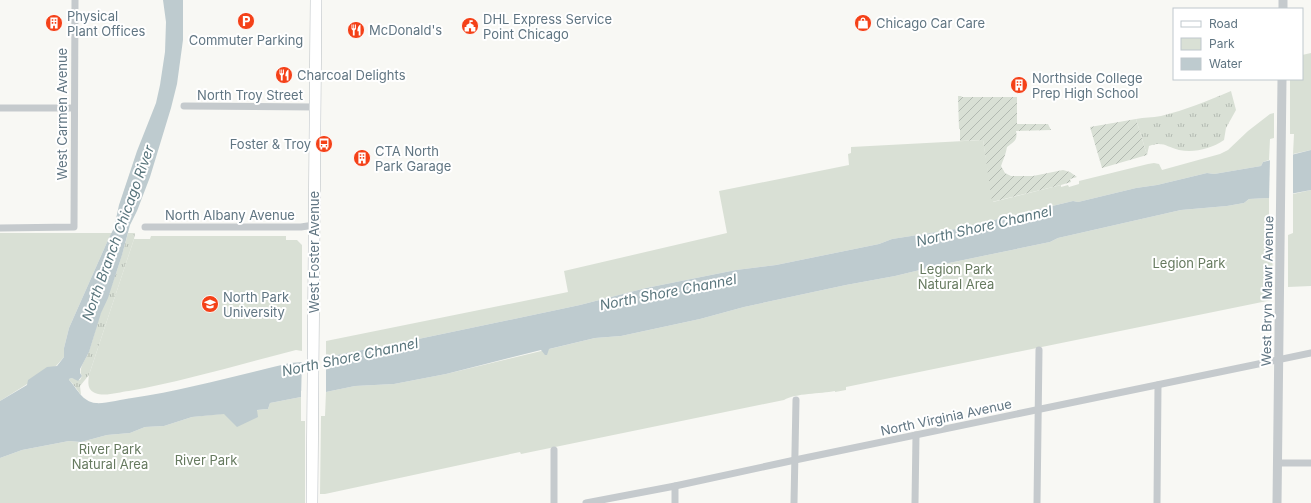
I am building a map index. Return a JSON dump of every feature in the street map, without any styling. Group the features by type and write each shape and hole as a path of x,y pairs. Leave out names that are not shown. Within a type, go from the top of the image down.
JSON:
{"main road":[{"name":"West Foster Avenue","path":"312,503 316,0"}],"street":[{"name":"West Carmen Avenue","path":"0,228 74,227 75,0"},
{"name":"West Bryn Mawr Avenue","path":"1277,503 1282,80"},
{"name":"North Troy Street","path":"184,106 316,107"},
{"path":"0,108 74,108"},
{"name":"North Albany Avenue","path":"146,227 302,227 314,225"},
{"path":"1037,503 1038,350"},
{"name":"North Virginia Avenue","path":"586,503 675,486 1311,352"},
{"path":"1157,503 1158,385"},
{"path":"794,503 796,400"},
{"path":"915,503 916,435"},
{"path":"554,450 554,503"},
{"path":"1278,463 1311,463"},
{"path":"675,486 675,503"}],"green space":[{"path":"1311,53 1311,150 1293,154 1294,134 1290,134 1290,80 1303,80 1303,55"},
{"path":"1231,91 1236,110 1226,128 1224,140 1208,148 1196,151 1179,150 1158,144 1149,146 1147,155 1136,119 1158,117 1170,114"},
{"path":"958,96 1017,97 1017,124 1048,124 1051,130 1016,131 1016,139 1007,147 1001,166 1005,173 1011,176 1033,176 1063,170 1070,172 1077,177 1070,179 1071,182 1061,185 992,202 983,140 960,141"},
{"path":"1274,113 1274,138 1270,139 1269,160 1263,162 1261,166 1214,174 1207,173 1078,202 1073,201 956,229 892,239 879,244 776,265 736,270 646,288 580,305 326,357 326,341 568,292 564,271 727,233 719,191 849,165 848,154 851,153 851,147 983,140 993,202 1061,185 1061,187 1068,185 1069,187 1079,184 1079,181 1148,164 1159,164 1162,170 1220,154 1228,150 1248,131 1270,114"},
{"path":"1136,119 1147,155 1102,168 1090,127"},
{"path":"1311,190 1311,286 1288,287 1288,235 1293,233 1293,194"},
{"name":"Legion Park","path":"1269,198 1269,238 1273,238 1272,300 846,387 846,390 795,396 784,400 521,454 520,452 320,494 321,416 325,416 326,392 355,386 394,384 446,374 595,338 621,336 700,319 744,307 1050,242 1058,238 1181,210 1227,206 1244,203 1249,199"},
{"path":"0,233 113,233 108,240 69,328 64,348 64,357 56,366 0,401"},
{"path":"128,233 135,233 134,239 89,375 80,386 81,395 69,379 72,378 80,380 82,376 81,367 91,346 99,317 116,273"},
{"name":"North Park University","path":"151,236 286,236 286,240 297,240 302,245 302,351 296,350 150,387 108,394 92,392 89,386 89,375 134,239 150,239"},
{"name":"River Park","path":"301,397 301,421 305,421 305,503 0,503 0,458 22,450 69,441 81,442 107,435 130,433 145,427 164,426 192,417 268,409 270,403"}],"water":[{"path":"163,0 183,0 183,40 177,84 150,177 130,225 122,255 108,298 101,313 89,352 80,369 82,376 78,381 72,378 69,379 83,397 96,403 172,391 290,363 302,362 301,368 326,364 326,357 580,305 646,288 736,270 776,265 879,244 892,239 956,229 1073,201 1078,202 1207,173 1214,174 1261,166 1263,162 1311,150 1311,190 1269,198 1249,199 1244,203 1227,206 1181,210 1058,238 1050,242 744,307 700,319 621,336 595,338 549,349 547,355 545,355 541,350 446,374 394,384 355,386 326,392 326,386 301,391 301,397 270,403 268,409 257,410 258,417 237,427 224,414 192,417 164,426 145,427 130,433 107,435 81,442 69,441 22,450 0,458 0,401 27,385 28,380 47,367 57,366 64,357 64,348 69,328 114,228 119,205 137,151 156,103 160,85 165,52 166,22"}],"pier":[{"path":"1293,152 1293,196 1269,200 1270,158"},
{"path":"326,355 326,394 324,393 324,388 303,393 303,397 301,399 302,360 303,366 324,362 324,356"}],"place":[{"name":"Commuter Parking","path":"246,21"},
{"name":"Physical Plant Offices","path":"54,23"},
{"name":"Chicago Car Care","path":"863,23"},
{"name":"DHL Express Service Point Chicago","path":"470,26"},
{"name":"McDonald's","path":"356,30"},
{"name":"Charcoal Delights","path":"284,75"},
{"name":"Northside College Prep High School","path":"1019,85"},
{"name":"Foster & Troy","path":"324,144"},
{"name":"CTA North Park Garage","path":"362,158"},
{"name":"North Park University","path":"210,304"}],"water label":[{"name":"North Shore Channel","path":"984,226"},
{"name":"North Branch Chicago River","path":"118,233"},
{"name":"North Shore Channel","path":"668,292"},
{"name":"North Shore Channel","path":"350,357"}],"park label":[{"name":"Legion Park Natural Area","path":"956,276"},
{"name":"River Park Natural Area","path":"110,456"}]}
